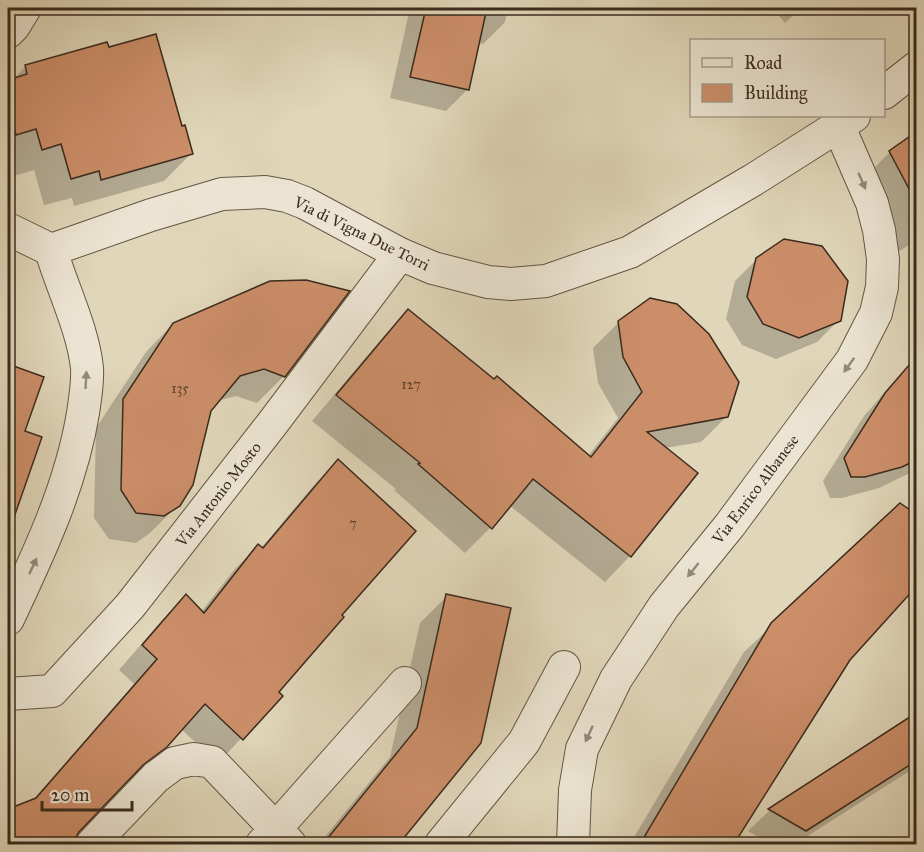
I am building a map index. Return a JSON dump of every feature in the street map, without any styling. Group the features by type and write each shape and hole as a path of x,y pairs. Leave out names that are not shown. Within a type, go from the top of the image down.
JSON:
{"street":[{"path":"8,32 25,8"},
{"path":"885,92 916,68"},
{"name":"Via di Vigna Due Torri","path":"51,250 151,215 222,194 265,192 287,196 305,203 400,254 433,268 488,282 511,285 546,281 630,252 689,219 846,121"},
{"name":"Via Enrico Albanese","path":"573,844 575,790 582,749 616,679 664,606 730,525 852,360 866,337 876,313 883,268 879,230 846,121"},
{"path":"8,228 51,250 82,341 87,369 85,400 73,462 42,547 8,619"},
{"name":"Via Antonio Mosto","path":"8,694 52,691 130,606 272,424 400,254"},
{"path":"441,844 524,742 564,667"},
{"path":"92,844 156,777 175,763 194,759 212,762 276,839 405,683"}],"building":[{"path":"426,8 487,8 469,90 410,77"},
{"path":"156,34 182,126 185,125 193,154 101,180 99,171 71,179 61,144 42,150 36,129 16,135 8,105 8,80 27,74 25,65 107,42 109,47"},
{"path":"916,132 916,202 889,151"},
{"path":"784,239 822,246 848,281 841,321 799,338 763,324 747,297 756,258"},
{"path":"306,280 350,291 285,377 264,369 240,376 211,411 193,485 180,506 164,516 136,513 121,490 123,399 173,323 270,281"},
{"path":"650,298 677,304 709,334 739,382 728,417 647,432 698,473 631,557 533,479 492,529 418,464 420,463 336,395 408,309 494,379 497,376 591,457 642,392 623,357 618,321"},
{"path":"916,357 916,460 902,467 865,477 851,477 844,458 885,393"},
{"path":"8,364 44,377 25,431 42,437 11,526 8,526"},
{"path":"338,459 416,531 342,615 344,617 279,692 283,696 243,740 205,704 167,747 143,765 79,832 75,844 8,844 8,809 36,798 157,659 142,645 186,594 204,613 258,544 263,548"},
{"path":"900,503 916,514 916,587 850,660 734,844 640,844 771,623"},
{"path":"446,594 511,608 481,743 399,844 323,844 417,728"},
{"path":"916,713 916,761 806,831 768,809"}]}
